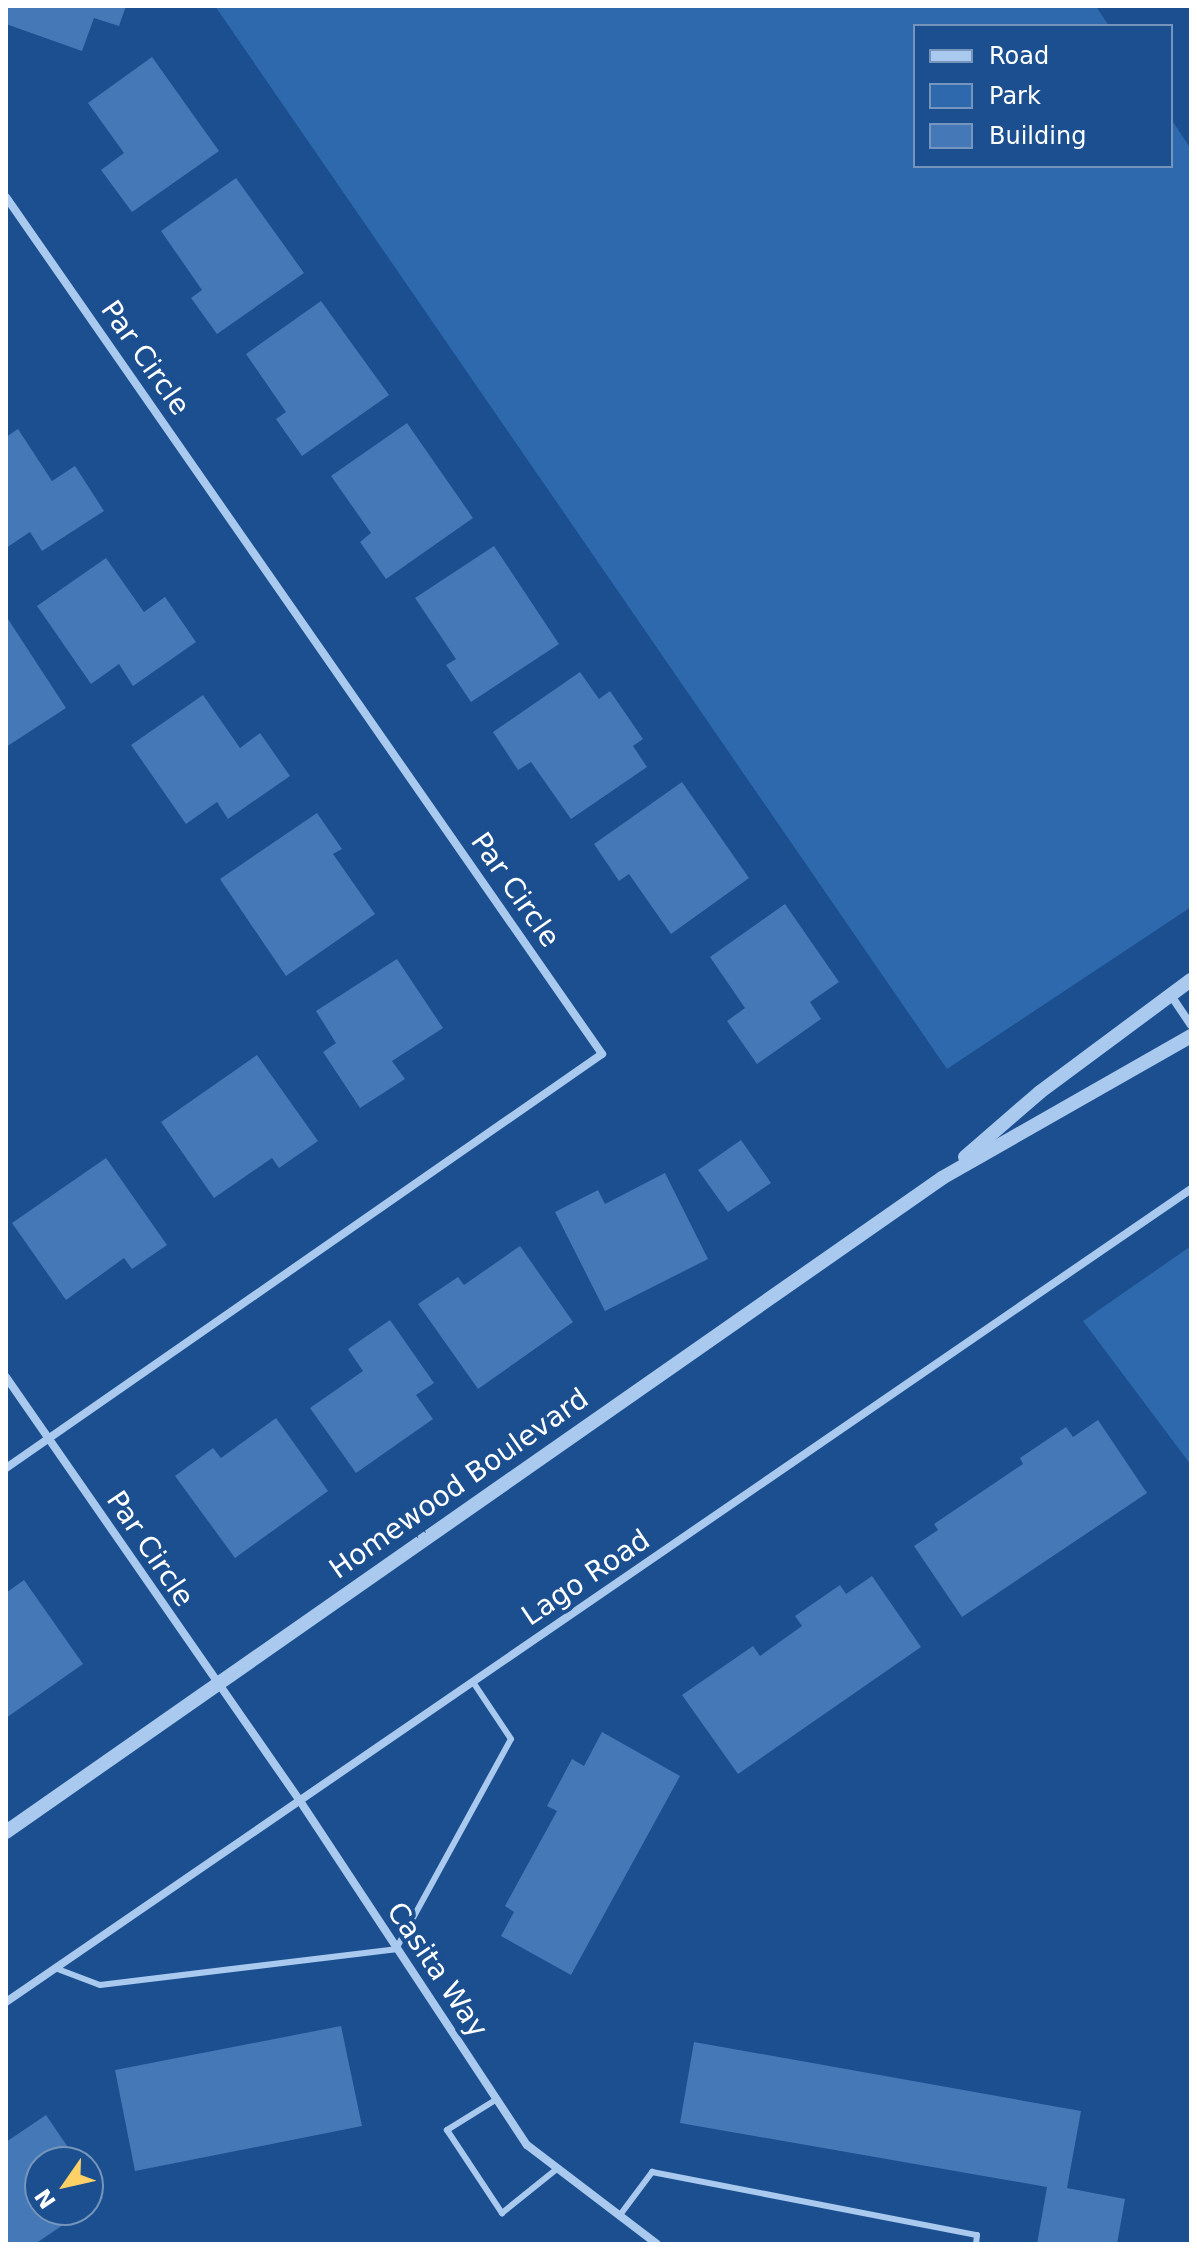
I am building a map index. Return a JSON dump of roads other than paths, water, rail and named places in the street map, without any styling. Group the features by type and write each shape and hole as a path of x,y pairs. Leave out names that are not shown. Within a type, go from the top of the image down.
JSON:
{"street":[{"name":"Par Circle","path":"6,197 602,1054 49,1439"},
{"name":"Homewood Boulevard","path":"942,1178 1040,1092 1191,980"},
{"path":"1170,994 1191,1025"},
{"name":"Homewood Boulevard","path":"6,1832 942,1178 1191,1036"},
{"name":"Lago Road","path":"6,2002 1191,1189"},
{"name":"Par Circle","path":"6,1377 216,1685"},
{"path":"6,1468 49,1439"},
{"name":"Casita Way","path":"216,1685 300,1801 527,2145 657,2244"}],"lane":[{"path":"55,1968 100,1985 396,1949 511,1739 473,1682"},
{"path":"497,2099 447,2130 502,2213 558,2168"},
{"path":"620,2215 652,2172 977,2235 976,2244"}]}
